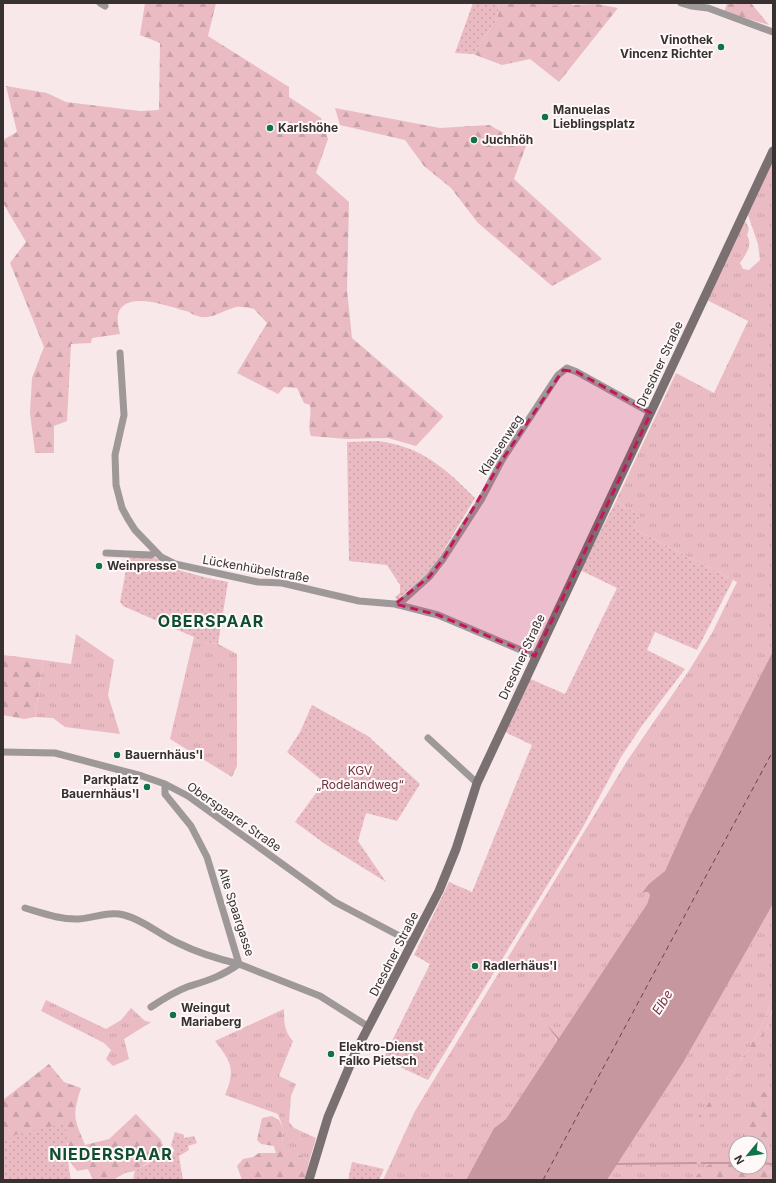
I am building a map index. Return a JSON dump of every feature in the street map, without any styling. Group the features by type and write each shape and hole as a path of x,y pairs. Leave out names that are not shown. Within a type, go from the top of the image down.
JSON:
{"main road":[{"name":"Dresdner Straße","path":"309,1180 328,1117 356,1052 411,942 424,922 439,891 456,849 477,783 535,656 651,413 773,150"}],"street":[{"path":"681,3 708,8 773,32"},
{"name":"Lückenhübelstraße","path":"120,353 124,415 116,449 116,485 122,508 128,519 155,552 175,564 251,581 282,583 359,601 395,604 438,615 535,656"},
{"name":"Klausenweg","path":"395,604 398,605 429,577 443,559 477,506 502,460 552,384 563,370 567,368 577,372 651,413"},
{"path":"106,553 151,555 155,552"},
{"path":"428,738 477,783"},
{"name":"Oberspaarer Straße","path":"3,752 55,753 165,784 194,800 335,902 411,942"},
{"name":"Alte Spaargasse","path":"165,784 165,794 191,826 207,856 239,964 320,996 369,1027"},
{"path":"25,908 61,917 79,919 100,915 123,914 137,920 178,943 218,959 239,964"},
{"path":"151,1007 170,995 187,987 209,981 239,964"}],"highlighted area":[{"path":"563,370 577,372 651,413 535,656 438,615 395,604 429,577 443,559 502,460"}],"green space":[{"path":"145,3 216,3 208,36 289,87 289,97 321,118 328,139 316,173 349,202 347,290 352,338 443,417 416,446 388,438 347,439 311,436 309,428 310,405 304,403 297,388 284,387 278,394 237,373 267,323 254,309 236,307 213,316 202,317 161,304 139,301 129,303 122,307 118,315 120,334 92,338 91,343 71,344 67,421 54,426 54,453 35,453 30,413 32,378 44,347 10,263 26,242 3,203 3,140 17,132 6,86 47,93 66,102 140,111 159,110 160,43 140,35"},
{"path":"473,3 499,3 497,19 473,54 455,53"},
{"path":"499,3 541,3 542,6 597,4 618,8 559,82 530,59 502,65 473,54 497,19"},
{"path":"541,3 571,3 572,5 542,6"},
{"path":"724,3 751,3 769,25 724,12 727,4"},
{"path":"335,108 440,128 489,125 508,135 530,135 514,179 602,259 552,286 478,223 451,188 424,166 405,140 340,125"},
{"path":"773,161 773,651 689,817 665,871 643,893 648,892 650,895 647,904 559,1038 552,1031 557,1041 506,1119 494,1128 466,1180 383,1180 415,1111 627,761 690,669 712,633 737,582 634,529 640,516 616,501 676,373 714,393 748,321 707,300 744,222 746,222 749,229 747,235 749,239 749,246 740,263 743,269 749,270 760,260 758,244 748,215"},
{"path":"378,441 407,448 432,460 475,498 439,558 424,579 397,600 395,597 400,593 400,585 387,565 349,561 347,442"},
{"path":"616,501 640,516 634,529 733,580 697,650 655,632 647,650 685,669 641,727 621,757 583,827 428,1080 383,1059 430,964 414,955 449,882 472,892 532,745 501,730 526,677 565,694 617,588 580,570"},
{"path":"132,555 154,557 174,569 228,582 218,644 198,641 194,637 123,606 120,602 128,559"},
{"path":"76,634 114,660 108,695 120,734 65,727 53,718 35,717 43,660 71,664"},
{"path":"194,637 198,641 218,644 237,654 237,766 232,777 170,739"},
{"path":"3,655 43,660 35,717 24,719 3,715"},
{"name":"KGV „Rodelandweg“","path":"312,705 368,736 420,784 397,821 366,813 358,841 386,882 325,844 295,822 324,782 287,752 300,732"},
{"path":"773,904 773,998 766,1017 748,1050 726,1079 730,1080 766,1029 773,1009 773,1093 769,1091 744,1129 743,1135 728,1135 728,1159 699,1172 694,1180 607,1180 683,1063"},
{"path":"773,998 769,1021 759,1042 730,1080 726,1079 748,1050 766,1017"},
{"path":"46,1000 106,1029 121,1020 131,1008 145,1021 151,1022 124,1039 129,1059 113,1066 106,1059 111,1050 104,1043 41,1011"},
{"path":"284,1009 284,1022 286,1030 293,1041 279,1076 296,1084 291,1096 289,1122 294,1128 316,1138 309,1162 303,1157 285,1149 282,1146 283,1128 278,1114 225,1095 230,1079 230,1066 225,1055 215,1041"},
{"path":"49,1064 64,1082 81,1088 75,1112 78,1129 85,1145 109,1139 136,1114 161,1140 165,1151 135,1171 125,1173 113,1180 93,1180 88,1169 77,1171 67,1157 68,1143 3,1143 3,1100"},
{"path":"769,1091 773,1093 773,1136 768,1149 768,1135 743,1135 746,1119 752,1101 761,1093"},
{"path":"711,1100 713,1102 709,1113 699,1127 694,1127 696,1120"},
{"path":"272,1116 279,1120 283,1128 282,1146 285,1149 303,1157 309,1162 305,1180 242,1180 237,1166 243,1159 253,1157 259,1153 276,1153 274,1146 261,1144 257,1140 262,1118"},
{"path":"65,1123 71,1180 3,1180 3,1143 15,1135"},
{"path":"175,1132 184,1135 184,1138 194,1136 197,1143 188,1146 189,1150 179,1156 183,1180 133,1180 135,1171 155,1159 175,1151 171,1145"},
{"path":"773,1136 773,1174 768,1171 768,1144"},
{"path":"728,1159 728,1175 768,1175 768,1171 773,1174 773,1180 694,1180 700,1171 716,1162"},
{"path":"352,1162 384,1169 379,1180 348,1180"}],"water":[{"name":"Elbe","path":"773,651 773,904 683,1063 607,1180 466,1180 494,1128 506,1119 557,1041 547,1025 559,1038 647,904 650,895 648,892 642,893 649,884 665,871 689,817"}],"waterway":[{"path":"615,1164 696,1163"},
{"path":"702,1163 728,1163"},
{"path":"768,1164 773,1164"}],"ferry route":[{"path":"543,1180 773,751"}],"place":[{"name":"Vinothek Vincenz Richter","path":"721,47"},
{"name":"Manuelas Lieblingsplatz","path":"545,117"},
{"name":"Karlshöhe","path":"270,128"},
{"name":"Juchhöh","path":"474,140"},
{"name":"Weinpresse","path":"99,566"},
{"name":"Bauernhäus'l","path":"117,755"},
{"name":"Parkplatz Bauernhäus'l","path":"147,787"},
{"name":"Radlerhäus'l","path":"475,966"},
{"name":"Weingut Mariaberg","path":"173,1015"},
{"name":"Elektro-Dienst Falko Pietsch","path":"331,1054"}],"district":[{"name":"OBERSPAAR","path":"211,621"},
{"name":"NIEDERSPAAR","path":"111,1154"}]}
